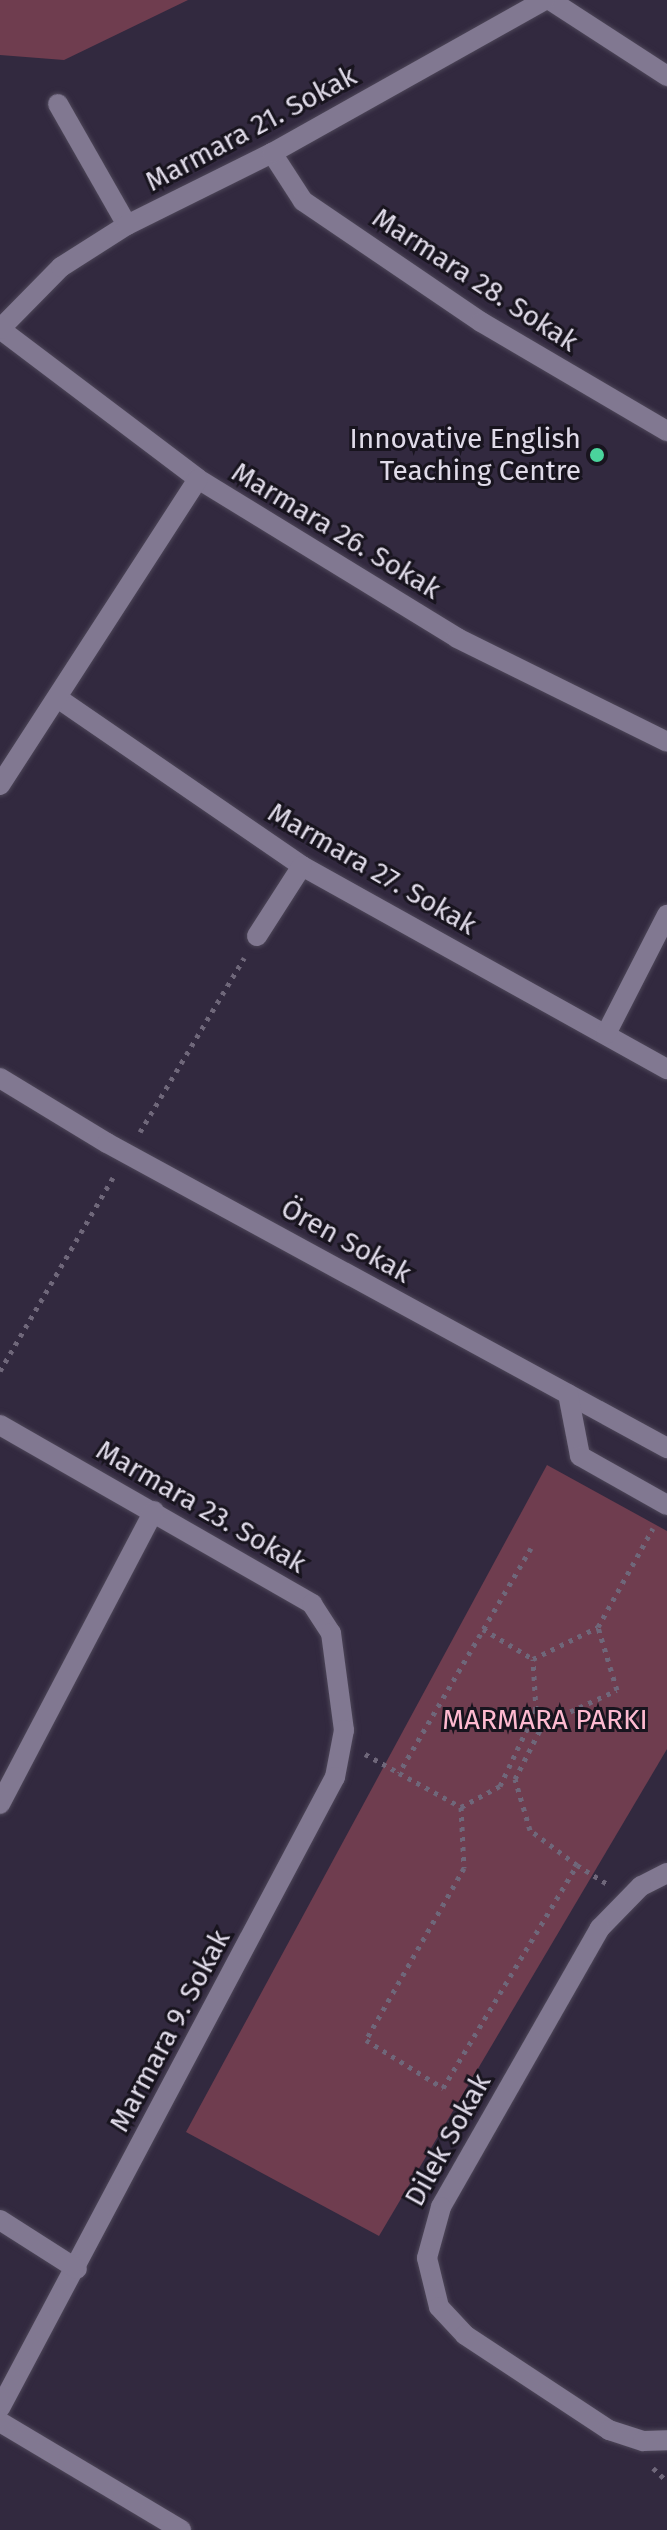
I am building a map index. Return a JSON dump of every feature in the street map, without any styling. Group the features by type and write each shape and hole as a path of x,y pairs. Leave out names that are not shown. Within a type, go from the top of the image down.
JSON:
{"street":[{"path":"547,0 667,76"},
{"name":"Marmara 21. Sokak","path":"0,329 61,267 127,225 272,153 547,0"},
{"path":"58,104 127,225"},
{"name":"Marmara 28. Sokak","path":"272,153 303,201 481,322 667,431"},
{"name":"Marmara 26. Sokak","path":"0,329 198,479 457,638 667,742"},
{"path":"0,785 59,699 198,479"},
{"name":"Marmara 27. Sokak","path":"59,699 302,866 667,1069"},
{"path":"257,936 302,866"},
{"path":"606,1034 667,915"},
{"name":"Ören Sokak","path":"0,1078 117,1148 667,1448"},
{"path":"568,1394 580,1456 667,1505"},
{"name":"Marmara 23. Sokak","path":"0,1425 297,1592 323,1619 339,1668"},
{"path":"0,1804 154,1511"},
{"name":"Marmara 9. Sokak","path":"0,2408 77,2269 335,1777 343,1743 339,1668"},
{"name":"Dilek Sokak","path":"665,1874 641,1886 600,1928 441,2207 427,2258 439,2307 465,2335 609,2430 643,2441 667,2440"},
{"path":"0,2220 77,2269"},
{"path":"0,2422 181,2530"}],"path":[{"path":"399,1773 531,1548"},
{"path":"533,1659 598,1627 641,1549"},
{"path":"461,1807 464,1868 366,2040 443,2088 577,1865 530,1830 515,1779 543,1724 617,1690 598,1627"},
{"path":"483,1629 533,1659"},
{"path":"461,1807 500,1786 536,1710 533,1659"},
{"path":"343,1743 461,1807"}],"green space":[{"path":"0,0 188,0 64,60 0,55"},
{"name":"MARMARA PARKI","path":"547,1465 667,1531 667,1749 379,2236 186,2132"}],"place":[{"name":"Innovative English Teaching Centre","path":"597,455"}]}
